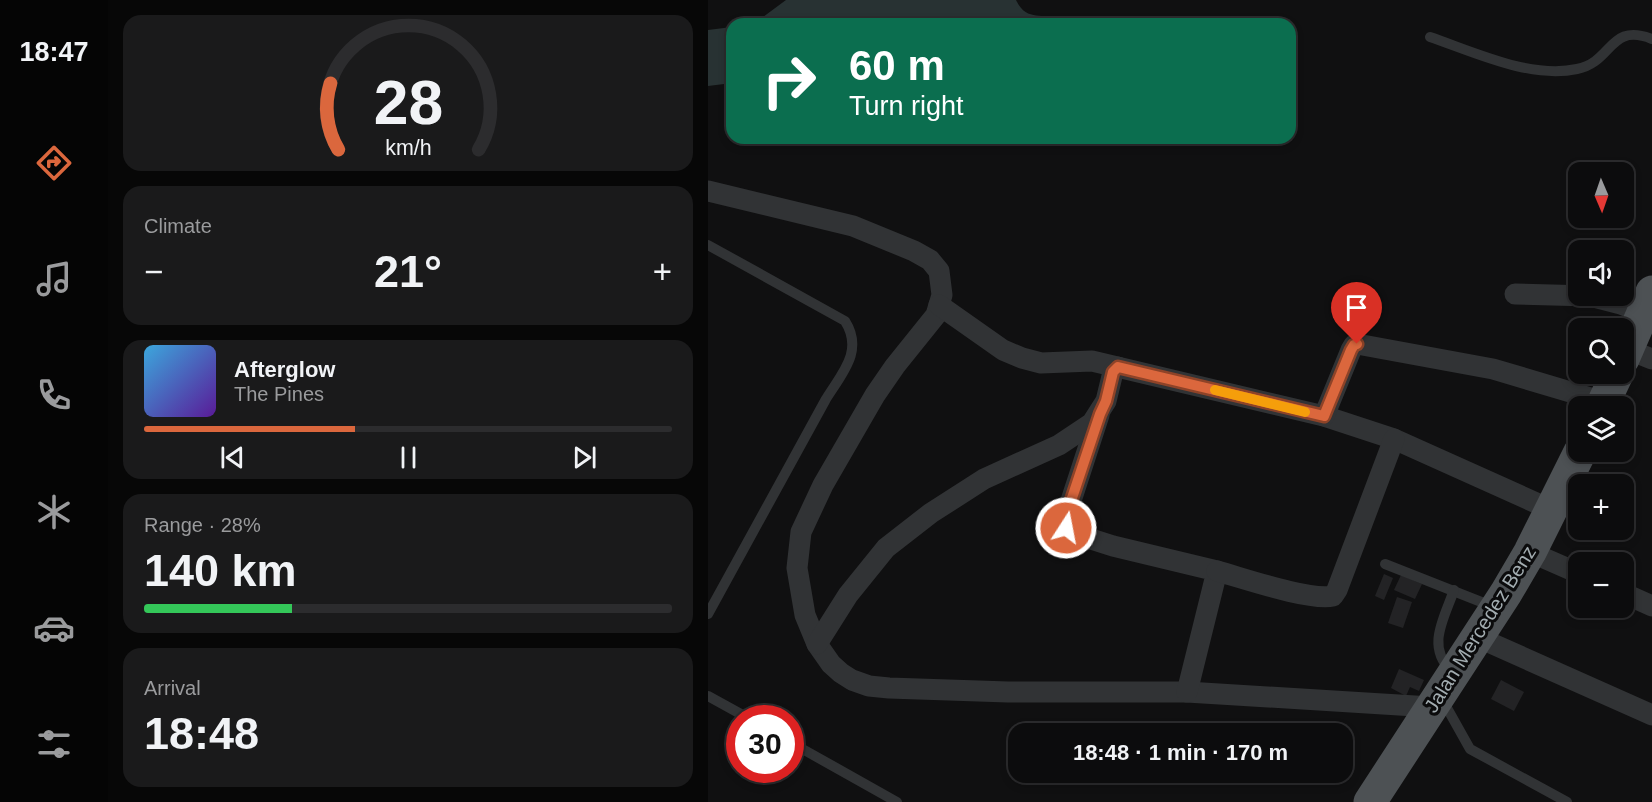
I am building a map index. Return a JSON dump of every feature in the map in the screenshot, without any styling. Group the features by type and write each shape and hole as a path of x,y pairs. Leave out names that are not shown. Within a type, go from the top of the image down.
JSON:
{"main road":[{"path":"1634,340 1648,303"},
{"name":"Jalan Mercedez Benz","path":"1370,802 1496,609 1530,552 1576,462"}],"street":[{"path":"708,191 853,226 914,251 930,260 939,272 942,295 936,315 895,366 875,396 823,485 801,532 797,568 805,615 817,644 831,664 852,680 869,686 889,688 1008,692 1441,692"},
{"path":"1515,294 1590,296 1622,304 1648,303"},
{"path":"939,305 1003,350 1022,358 1041,363 1092,361 1324,416 1394,439 1552,510"},
{"path":"1324,416 1351,350 1357,344 1492,369 1568,373"},
{"path":"1118,367 1113,372 1106,401 1067,513 1066,528 1069,532 1113,546 1294,591 1326,597 1333,596 1394,439"},
{"path":"817,644 848,595 886,548 984,479 1059,445 1092,423 1100,414"},
{"path":"1530,552 1568,569"},
{"path":"1187,692 1217,571"},
{"path":"1634,598 1652,606"},
{"path":"1477,637 1652,715"}],"lane":[{"path":"1430,38 1520,67 1560,72 1580,69 1596,62 1624,36 1637,33 1652,39"},
{"path":"708,245 845,321 854,341 852,353 845,368 708,614"},
{"path":"1385,564 1454,590 1496,609"},
{"path":"1454,590 1437,638 1438,653 1444,664 1441,692 1470,749 1567,802"},
{"path":"708,696 726,706"},
{"path":"804,750 897,802"}],"shaded area":[{"path":"786,0 1016,0 1026,12 1050,18 760,18"},
{"path":"726,28 726,84 708,86 708,30"},
{"path":"942,144 982,144 966,146"}],"building":[{"path":"1384,574 1393,578 1384,600 1375,596"},
{"path":"1401,575 1422,584 1415,599 1394,590"},
{"path":"1397,597 1412,602 1403,628 1388,623"},
{"path":"1399,669 1424,680 1419,691 1410,687 1406,696 1391,688"},
{"path":"1501,680 1524,692 1514,711 1491,699"}],"slow traffic":[{"path":"1215,390 1305,412"}],"route":[{"path":"1066,528 1067,513 1106,401 1113,372 1118,367 1324,416 1351,350 1357,344"}]}
